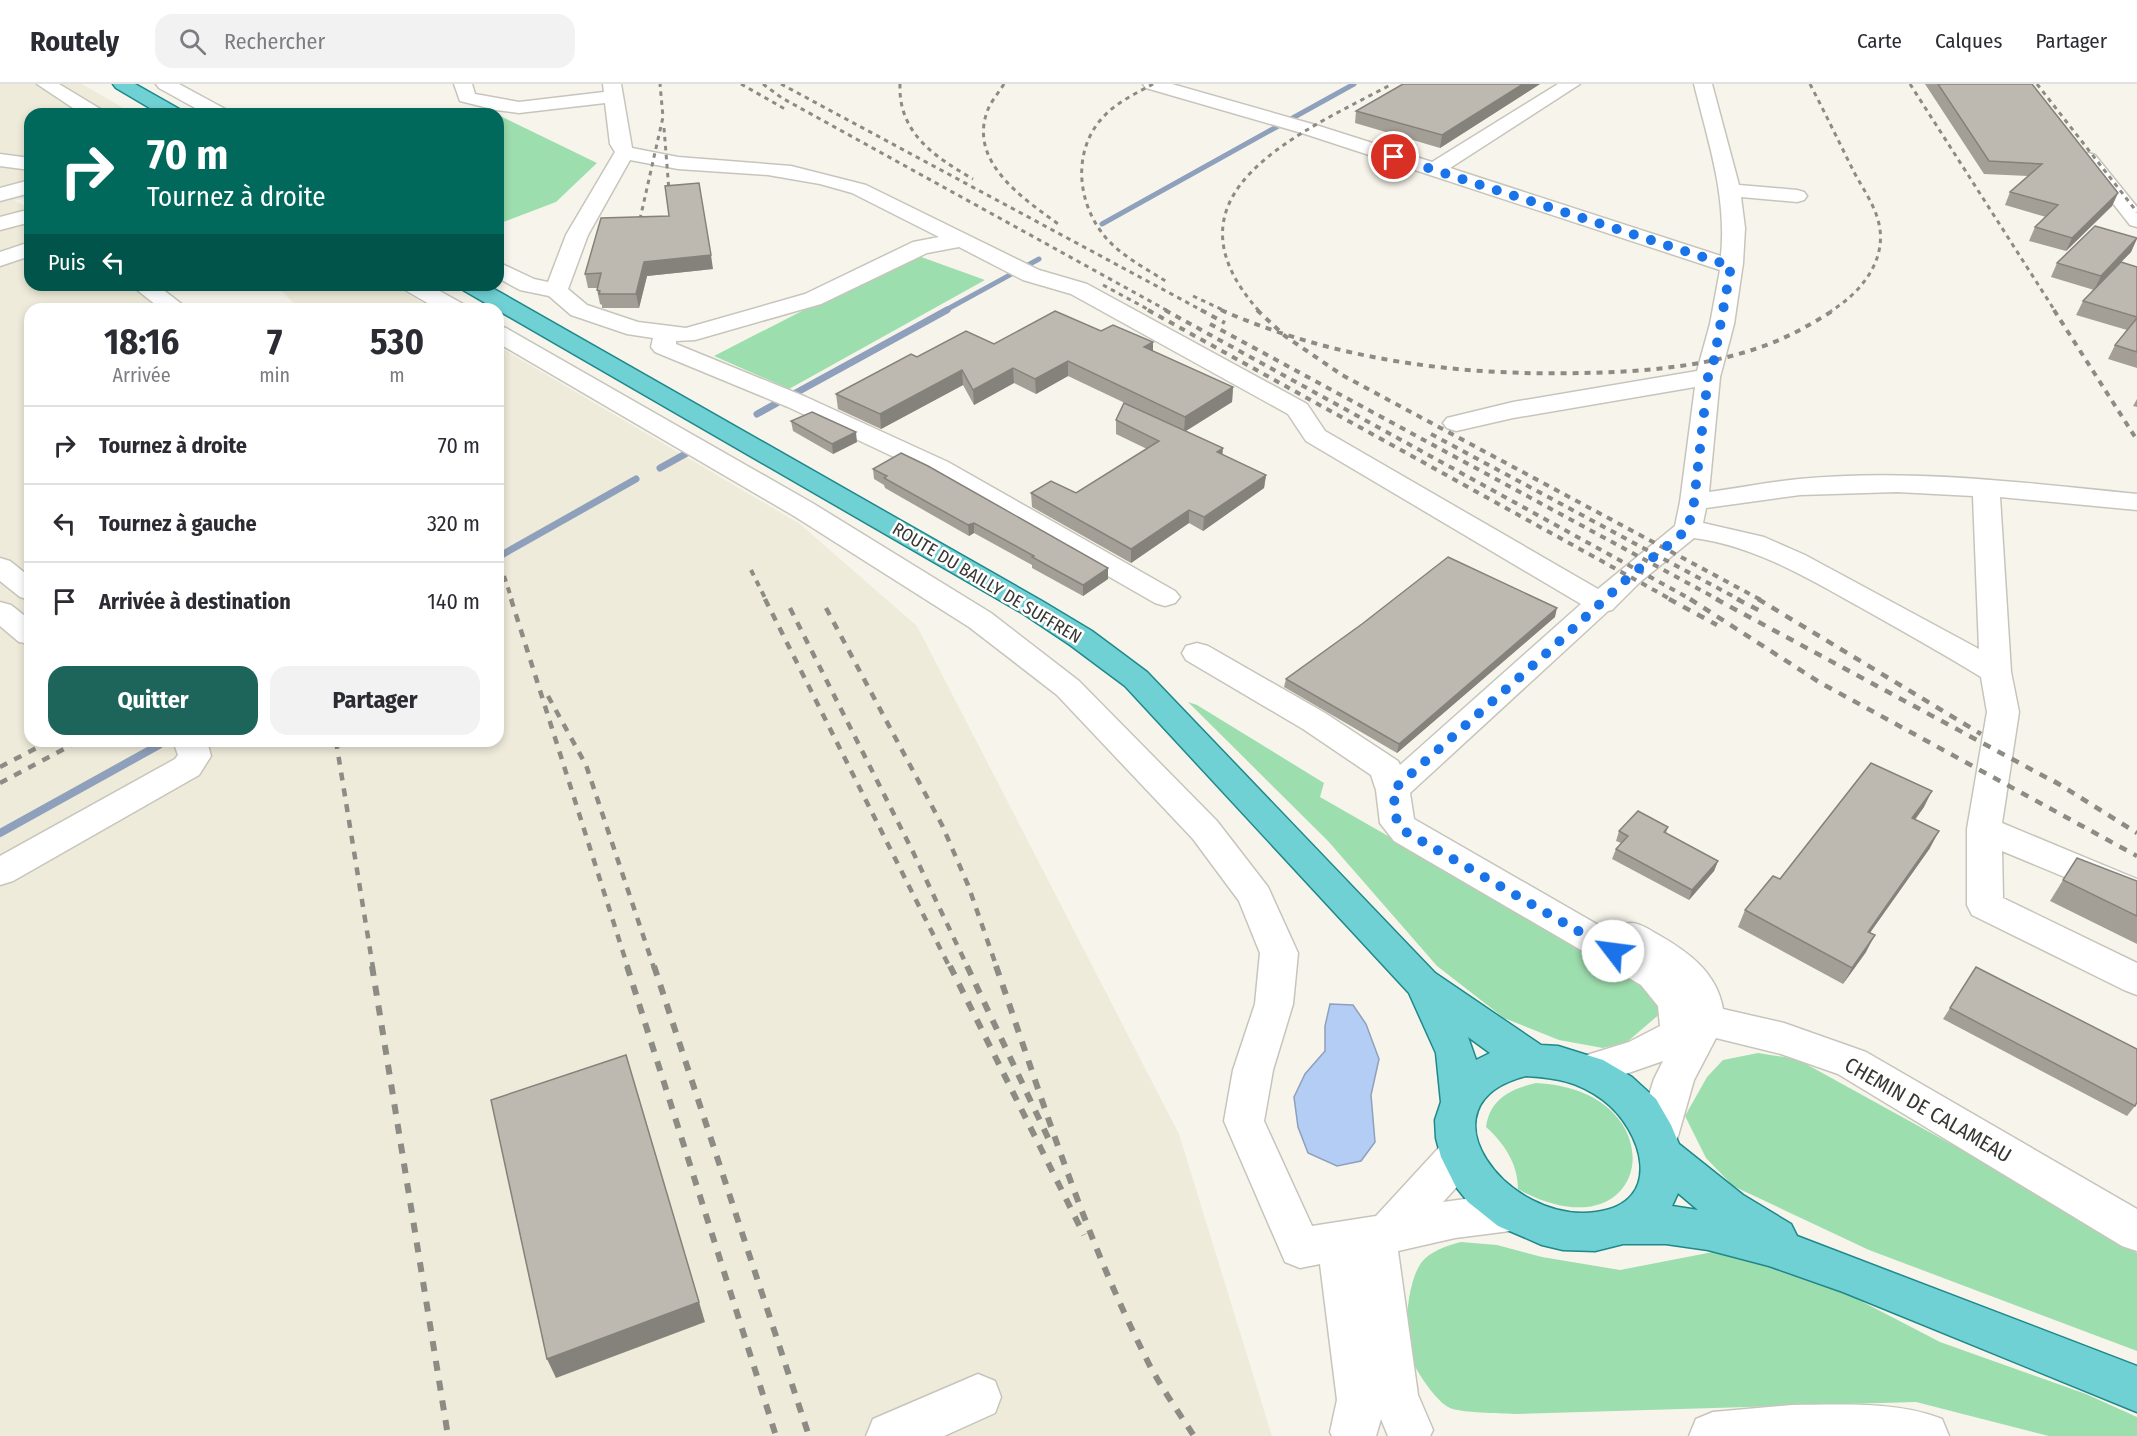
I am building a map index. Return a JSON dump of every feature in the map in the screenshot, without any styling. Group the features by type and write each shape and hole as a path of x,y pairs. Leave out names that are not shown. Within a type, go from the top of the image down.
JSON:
{"main road":[{"path":"122,84 164,108"},
{"name":"ROUTE DU BAILLY DE SUFFREN","path":"481,291 502,303"},
{"name":"ROUTE DU BAILLY DE SUFFREN","path":"504,304 1032,607 1081,638 1136,679 1422,983 1498,1038 1535,1061"},
{"name":"ROUTE DU BAILLY DE SUFFREN","path":"1422,983 1456,1053 1461,1102"},
{"path":"1623,1225 1641,1213 1655,1196 1662,1177 1659,1146 1641,1110 1617,1088 1588,1071 1562,1063 1535,1061 1511,1063 1490,1071 1473,1085 1461,1102 1455,1126 1460,1154 1471,1176 1488,1196 1510,1212 1538,1226 1568,1232 1597,1232 1623,1225 1672,1226 1707,1230 1805,1257 2137,1389"},
{"path":"1659,1146 1728,1208 1805,1257"}],"street":[{"path":"46,84 85,108"},
{"path":"165,84 209,108"},
{"path":"463,84 467,97 489,104 525,107 576,99 613,90 620,144 625,152 652,160 770,169 838,182 859,189 1031,275 1079,289 1298,409 1315,436 1602,604"},
{"path":"1434,171 1571,84"},
{"path":"1691,516 1708,377 1714,360 1731,266 1734,227 1729,190 1703,84"},
{"path":"1163,85 1280,120 1731,266"},
{"path":"0,146 24,147"},
{"path":"2079,148 2137,222"},
{"path":"556,290 577,235 625,152"},
{"path":"0,160 24,163"},
{"path":"0,195 24,188"},
{"path":"1729,190 1797,196"},
{"path":"2115,193 2137,194"},
{"path":"0,224 24,217"},
{"path":"504,272 528,285 556,290 579,310 635,329 687,335 813,299 921,247 963,240"},
{"path":"0,259 24,251"},
{"path":"150,291 168,303"},
{"path":"424,291 444,303"},
{"path":"666,333 663,347 797,402 939,468 1165,597"},
{"path":"504,336 804,510 980,620 1068,688 1205,830 1255,896 1280,953 1274,1004 1253,1070 1244,1121 1300,1248 1455,1219 1510,1212"},
{"path":"1456,423 1513,410 1708,377"},
{"path":"1393,790 1602,604 1691,516 1800,487 1898,484 2137,502"},
{"path":"1986,489 1995,672 2002,694 2004,714 2000,746 1991,776 1984,829 1985,904 2137,980"},
{"path":"1691,516 1708,531 1758,543 1795,560 1929,632 1995,672"},
{"path":"0,567 24,586"},
{"path":"0,611 24,630"},
{"path":"1197,653 1314,720 1386,769 1393,790 1397,823 1406,832 1654,975 1676,1000 1681,1016 1692,1027"},
{"path":"0,872 187,767 195,756 193,747"},
{"path":"1984,829 2137,894"},
{"path":"1588,1071 1641,1054 1692,1027"},
{"path":"1659,1146 1674,1079 1692,1027"},
{"name":"CHEMIN DE CALAMEAU","path":"1692,1027 1785,1039 1852,1063 2137,1232"},
{"path":"1415,1433 1382,1427 1351,1434 1361,1400 1367,1237 1460,1154"},
{"path":"1367,1237 1395,1395 1415,1433"},
{"path":"890,1436 978,1397"},
{"path":"1713,1436 1748,1431 1877,1429 1925,1436"}],"shaded area":[{"path":"0,84 82,84 124,108 24,108 24,198 15,201 24,205 24,291 163,291 179,303 24,303 24,747 504,747 504,350 800,524 917,626 1179,1134 1272,1436 0,1436"},
{"path":"281,291 402,291 424,303 294,303"}],"green space":[{"path":"504,118 597,163 556,202 504,222"},
{"path":"913,254 985,280 789,389 714,356"},
{"path":"1188,702 1197,705 1324,783 1320,797 1652,987 1662,1012 1627,1042 1603,1048 1559,1040 1504,1018 1437,966 1328,841"},
{"path":"1758,1053 1797,1059 2000,1171 2137,1253 2137,1351 1869,1250 1733,1186 1706,1158 1685,1116 1707,1077 1723,1060"},
{"path":"1536,1083 1582,1093 1613,1113 1630,1139 1632,1166 1621,1190 1598,1205 1563,1206 1518,1189 1516,1171 1509,1155 1486,1127 1488,1117 1497,1102 1518,1088"},
{"path":"1461,1242 1497,1245 1542,1257 1620,1270 1718,1251 1834,1287 1940,1342 2086,1394 2137,1417 2137,1436 2049,1436 1916,1402 1514,1414 1456,1410 1438,1399 1411,1359 1407,1320 1410,1294 1421,1263 1434,1252"}],"water":[{"path":"1330,1004 1353,1005 1366,1024 1379,1059 1371,1095 1375,1142 1361,1161 1337,1166 1308,1153 1298,1127 1294,1097 1305,1074 1325,1051 1325,1026"}],"building":[{"path":"1403,84 1523,84 1442,135 1356,111"},
{"path":"1938,84 2032,84 2118,193 2072,238 2035,227 2058,205 2010,192 2042,164 1989,161"},
{"path":"699,183 711,255 644,262 636,294 599,294 600,291 597,290 601,273 585,274 601,218 669,216 665,186"},
{"path":"2095,226 2137,238 2101,276 2057,263"},
{"path":"2121,262 2137,267 2137,317 2083,301"},
{"path":"1055,311 1101,331 1113,325 1153,342 1144,347 1233,387 1185,417 1068,361 1035,379 1013,368 973,390 962,370 880,414 836,394 911,354 917,357 966,331 994,344"},
{"path":"2137,318 2137,352 2115,345"},
{"path":"1124,403 1223,448 1217,452 1266,475 1204,517 1189,510 1131,549 1031,493 1051,481 1076,493 1159,441 1116,420"},
{"path":"812,412 856,432 832,444 791,421"},
{"path":"901,453 1108,568 1083,585 974,523 968,525 884,478 887,476 873,469"},
{"path":"1448,557 1557,608 1399,744 1286,679 1362,624"},
{"path":"1871,763 1932,791 1912,818 1939,831 1868,932 1875,935 1852,968 1745,910 1773,876 1780,879"},
{"path":"1638,811 1668,827 1664,832 1718,861 1692,890 1616,849 1628,836 1619,831"},
{"path":"2077,858 2137,881 2137,916 2063,880"},
{"path":"1976,967 2137,1049 2137,1102 2135,1106 1950,1008"},
{"path":"626,1055 699,1302 547,1359 491,1100"}],"waterway":[{"path":"1289,120 1354,84"},
{"path":"1102,224 1280,125"},
{"path":"944,311 1039,259"},
{"path":"792,395 947,310"},
{"path":"757,414 777,403"},
{"path":"660,468 687,453"},
{"path":"504,554 636,479"},
{"path":"0,833 155,747"}],"railway":[{"path":"638,228 663,117 660,84"},
{"path":"741,84 785,109"},
{"path":"763,84 782,98 1168,311"},
{"path":"781,84 1203,311"},
{"path":"900,84 901,101 912,130 945,162 973,179"},
{"path":"1004,84 989,107 984,127 985,145 991,161 1016,191 1061,226"},
{"path":"1153,84 1117,105 1095,128 1087,143 1082,176 1089,209 1107,239 1128,257 1167,282"},
{"path":"1259,311 1231,269 1223,232 1231,200 1252,171 1283,146 1319,123 1392,84"},
{"path":"1810,84 1873,207 1880,234 1880,248 1870,273 1853,294 1831,311"},
{"path":"1910,84 2055,311"},
{"path":"2037,84 2137,212"},
{"path":"664,128 669,191"},
{"path":"1103,285 1151,311"},
{"path":"1193,296 1225,311"},
{"path":"1148,310 1672,600"},
{"path":"1165,310 1692,600"},
{"path":"1201,310 1225,323"},
{"path":"1221,310 1281,332"},
{"path":"1257,310 1281,332"},
{"path":"1281,332 1353,353 1443,368 1535,373 1604,372 1649,370 1695,364 1739,354 1780,340 1834,310"},
{"path":"2054,310 2137,440"},
{"path":"1210,324 1719,600"},
{"path":"1281,332 1342,375 1761,600"},
{"path":"1431,434 1740,600"},
{"path":"751,570 766,600"},
{"path":"504,576 512,600"},
{"path":"511,599 628,968"},
{"path":"765,599 950,968"},
{"path":"1669,599 1717,625"},
{"path":"1690,599 1819,682 2137,856"},
{"path":"1716,599 2062,786"},
{"path":"1737,599 1764,613"},
{"path":"1758,599 1981,734"},
{"path":"790,608 913,852 968,968"},
{"path":"826,608 942,825 968,885 997,968"},
{"path":"548,696 586,765 654,968"},
{"path":"0,767 38,747"},
{"path":"0,783 68,747"},
{"path":"337,747 373,968"},
{"path":"2054,781 2062,786"},
{"path":"2062,786 2137,833"},
{"path":"372,966 448,1436"},
{"path":"627,966 776,1436"},
{"path":"654,966 809,1436"},
{"path":"950,966 1084,1235"},
{"path":"967,966 1050,1142"},
{"path":"996,966 1065,1165 1102,1263 1151,1368 1194,1436"}],"route":[{"path":"1394,157 1731,266 1714,360 1708,377 1694,502 1688,529 1630,576 1414,774 1393,790 1397,823 1406,832 1613,951"}]}
